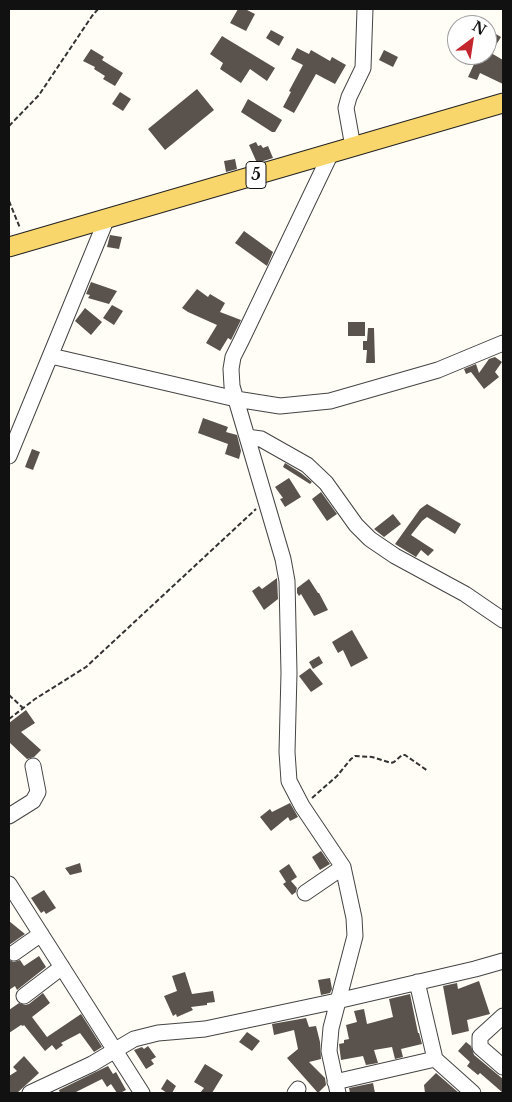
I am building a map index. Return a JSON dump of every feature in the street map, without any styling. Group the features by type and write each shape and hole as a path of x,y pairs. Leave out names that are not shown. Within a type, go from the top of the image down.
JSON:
{"main road":[{"name":"5","path":"17,245 503,103"}],"street":[{"path":"353,147 346,108 349,97 363,68 365,9"},
{"path":"331,153 234,357 231,369 232,386 283,559 287,581 289,673 287,770 289,781 302,806 343,867 348,886 355,936 331,1028 330,1051 337,1088 435,1059"},
{"path":"9,456 13,433 50,356 108,218"},
{"path":"50,356 236,399 280,406 330,401 438,370 501,348"},
{"path":"247,437 262,438 307,465 326,483 356,525 370,539 395,556 465,594 503,620"},
{"path":"9,816 33,801 38,792 33,766"},
{"path":"305,893 343,867"},
{"path":"9,884 14,904 41,934 142,1093"},
{"path":"14,953 41,934"},
{"path":"30,1093 92,1064 134,1039 158,1033 205,1028 337,1001 503,961"},
{"path":"24,996 62,967"},
{"path":"418,982 435,1059 472,1093"},
{"path":"503,1016 480,1037 480,1047 503,1067"}],"path":[{"path":"9,126 39,95 98,9"},
{"path":"9,201 15,214 17,245"},
{"path":"9,718 86,667 266,500"},
{"path":"9,695 22,708"},
{"path":"302,806 337,776 355,756 372,757 391,763 405,754 428,770"}],"building":[{"path":"238,9 245,9 255,14 246,31 230,23"},
{"path":"271,30 284,37 279,46 266,38"},
{"path":"497,35 501,37 497,43"},
{"path":"222,36 275,68 267,81 250,69 241,83 220,69 223,63 210,54"},
{"path":"297,48 309,54 311,50 330,61 332,57 346,65 335,84 316,74 294,113 283,107 303,65 291,59"},
{"path":"91,49 104,57 102,60 123,73 115,86 103,79 105,76 94,69 95,67 83,61"},
{"path":"384,50 398,57 393,67 379,60"},
{"path":"497,56 503,60 503,84 480,73 477,80 468,77 474,65 497,65"},
{"path":"197,89 214,110 165,150 148,129"},
{"path":"120,92 131,99 123,111 112,104"},
{"path":"248,99 282,120 275,132 272,132 241,112"},
{"path":"256,142 258,146 261,145 263,148 268,146 273,158 257,163 249,145"},
{"path":"235,159 237,169 226,172 224,161"},
{"path":"244,231 273,252 267,266 235,243"},
{"path":"110,235 122,237 119,249 107,247"},
{"path":"91,282 117,291 109,304 88,298 90,295 86,294"},
{"path":"197,289 208,297 210,294 225,303 220,312 241,320 231,340 228,338 220,351 206,343 217,325 182,308"},
{"path":"112,305 123,311 114,325 103,318"},
{"path":"85,308 102,322 91,335 75,321"},
{"path":"348,322 365,322 365,336 348,336"},
{"path":"368,328 374,328 375,363 366,363 367,350 363,350 363,341 367,341"},
{"path":"495,357 502,362 495,372 499,377 484,389 471,372 466,374 464,369 476,364 479,373 489,359"},
{"path":"203,418 228,427 226,432 237,435 241,451 239,459 225,454 228,444 198,433"},
{"path":"32,449 40,452 33,470 25,467"},
{"path":"285,463 312,482 310,484 283,467"},
{"path":"289,478 301,497 285,507 280,499 283,498 275,487"},
{"path":"321,492 337,514 327,521 312,499"},
{"path":"427,504 461,524 455,534 427,517 411,535 434,550 428,556 421,550 416,557 395,544 420,509"},
{"path":"393,514 401,524 384,537 374,529"},
{"path":"277,578 278,599 264,610 252,591 259,586 262,589"},
{"path":"309,579 328,610 314,616 301,594 299,596 297,593 297,588"},
{"path":"352,630 368,658 351,667 343,650 338,653 332,642"},
{"path":"319,656 323,663 313,669 309,662"},
{"path":"310,668 323,684 311,692 299,676"},
{"path":"26,710 35,723 21,732 41,750 34,757 27,759 9,742 9,723"},
{"path":"290,803 298,817 290,821 288,817 271,831 260,817 270,809 272,812"},
{"path":"321,851 330,864 320,870 312,857"},
{"path":"80,863 82,872 70,875 65,868"},
{"path":"289,864 297,877 291,881 297,888 296,892 292,895 283,884 286,882 279,871"},
{"path":"44,890 56,908 46,914 44,911 41,913 31,898"},
{"path":"9,921 25,934 9,945"},
{"path":"39,956 46,967 17,990 15,986 9,990 9,960 14,962 20,960 24,966"},
{"path":"185,972 192,994 213,991 215,1002 191,1007 193,1010 177,1017 176,1014 173,1016 164,996 177,991 172,976"},
{"path":"330,978 332,989 330,993 321,995 318,980"},
{"path":"479,981 490,1014 467,1020 469,1031 452,1035 443,986 457,983 458,989"},
{"path":"43,993 50,1003 32,1017 47,1037 81,1014 102,1047 94,1052 80,1033 61,1043 63,1045 56,1050 52,1045 45,1051 24,1025 9,1033 9,1010 19,1003 29,1004"},
{"path":"410,994 422,1044 401,1049 403,1057 395,1059 392,1047 374,1050 378,1063 366,1065 363,1056 341,1060 339,1044 349,1039 346,1025 357,1022 354,1011 364,1009 367,1024 393,1017 389,999"},
{"path":"306,1018 309,1027 316,1026 320,1042 321,1059 309,1062 325,1078 326,1085 318,1093 287,1058 298,1049 294,1030 274,1035 272,1024"},
{"path":"247,1032 260,1041 252,1051 239,1042"},
{"path":"466,1042 471,1046 474,1055 503,1079 503,1093 480,1073 478,1075 467,1066 470,1062 458,1051"},
{"path":"148,1046 156,1057 151,1060 154,1064 146,1069 134,1050 142,1047 144,1049"},
{"path":"24,1056 39,1073 17,1093 9,1093 9,1076 17,1071 13,1067"},
{"path":"205,1064 223,1075 212,1093 200,1093 204,1088 194,1082"},
{"path":"108,1066 113,1074 116,1072 126,1090 117,1093 111,1084 107,1087 102,1079 74,1093 60,1093 59,1090"},
{"path":"436,1073 459,1093 425,1093 424,1085"},
{"path":"167,1079 176,1086 172,1093 167,1093 161,1089"},
{"path":"373,1083 375,1093 350,1093 349,1088"}]}
